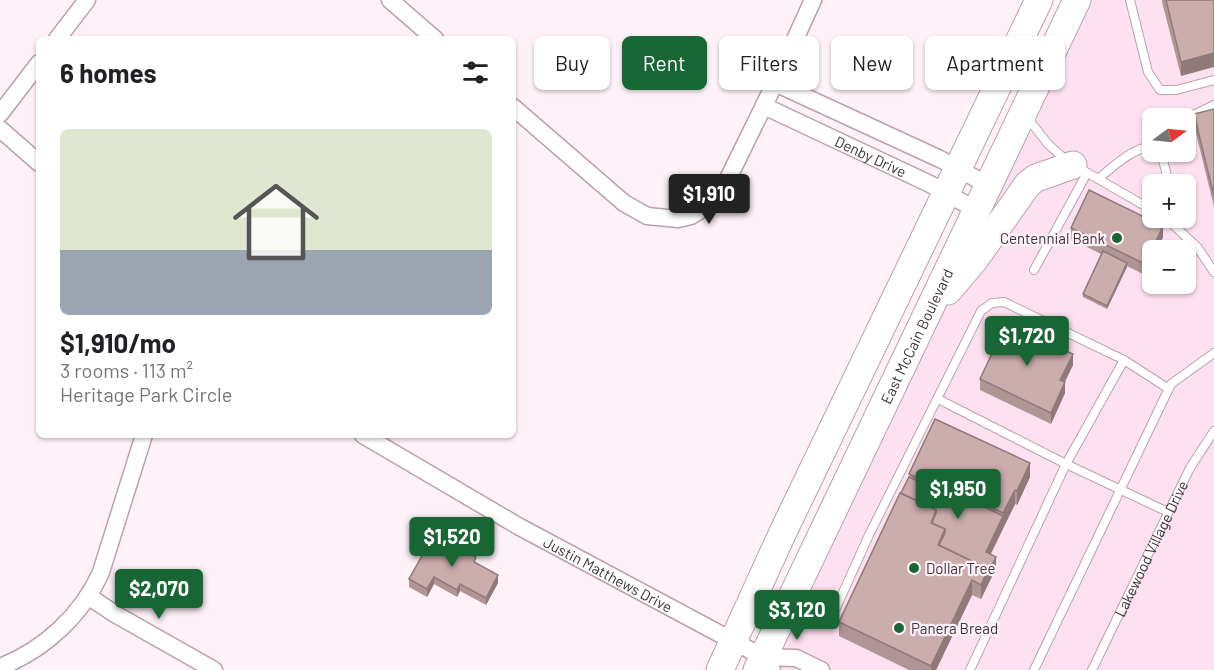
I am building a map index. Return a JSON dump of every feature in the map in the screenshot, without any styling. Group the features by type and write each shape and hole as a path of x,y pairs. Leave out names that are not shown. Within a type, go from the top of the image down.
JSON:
{"main road":[{"path":"720,670 783,532 1039,0"},
{"name":"East McCain Boulevard","path":"764,666 922,322 1077,0"},
{"path":"922,322 975,258 1028,184 1036,178 1080,169"}],"street":[{"path":"59,36 87,0"},
{"path":"390,0 432,36"},
{"path":"797,36 813,0"},
{"path":"0,114 36,67"},
{"path":"516,110 624,203 647,216 678,219 691,216 707,206 722,191 772,90"},
{"name":"Denby Drive","path":"790,90 940,159 988,184"},
{"name":"Denby Drive","path":"764,106 930,184 976,210"},
{"path":"0,129 36,160"},
{"path":"0,667 25,656 59,631 88,596 101,572 143,438"},
{"name":"Justin Matthews Drive","path":"368,438 518,526 734,641 764,666"},
{"path":"88,596 115,614 214,670"},
{"path":"764,666 796,658 820,670"}],"lane":[{"path":"1130,0 1148,72 1160,90 1176,90 1214,80"},
{"path":"1196,114 1214,105"},
{"path":"1023,112 1048,144 1080,169 1142,204"},
{"path":"1098,179 1128,155 1142,148"},
{"path":"1034,270 1080,169"},
{"path":"1178,228 1198,248 1214,272"},
{"path":"836,608 869,535 981,311 992,303 1004,302 1124,360 1169,389"},
{"path":"1034,670 1171,384 1214,353"},
{"path":"970,670 1066,464 1124,360"},
{"path":"938,399 1119,491 1168,512"},
{"name":"Lakewood Village Drive","path":"1092,670 1190,468 1214,431"}],"shaded area":[{"path":"1077,0 1214,0 1214,670 757,670 1034,90 1065,90 1065,36 1060,36"}],"building":[{"path":"1166,0 1214,0 1214,53 1181,62"},
{"path":"1214,109 1214,196 1196,122 1196,114"},
{"name":"Centennial Bank","path":"1089,190 1142,216 1142,228 1162,228 1156,240 1142,240 1142,263 1071,228"},
{"path":"1103,251 1127,263 1107,306 1083,294"},
{"path":"1007,322 1073,354 1060,380 1065,382 1051,413 980,379"},
{"path":"935,419 1030,463 1017,491 1015,490 1003,513 925,475 922,480 909,474"},
{"path":"909,477 922,483 925,478 1003,516 986,552 996,557 988,572 988,569 939,545 945,529 932,523 936,510 901,493"},
{"path":"900,493 936,510 931,523 945,529 938,545 988,569 981,585 972,580 931,666 839,622"},
{"path":"436,531 455,542 453,545 476,557 474,562 498,575 486,598 460,584 457,590 434,577 427,589 409,579"}],"place":[{"name":"Centennial Bank","path":"1117,238"},
{"name":"Dollar Tree","path":"914,568"},
{"name":"Panera Bread","path":"899,628"}]}
